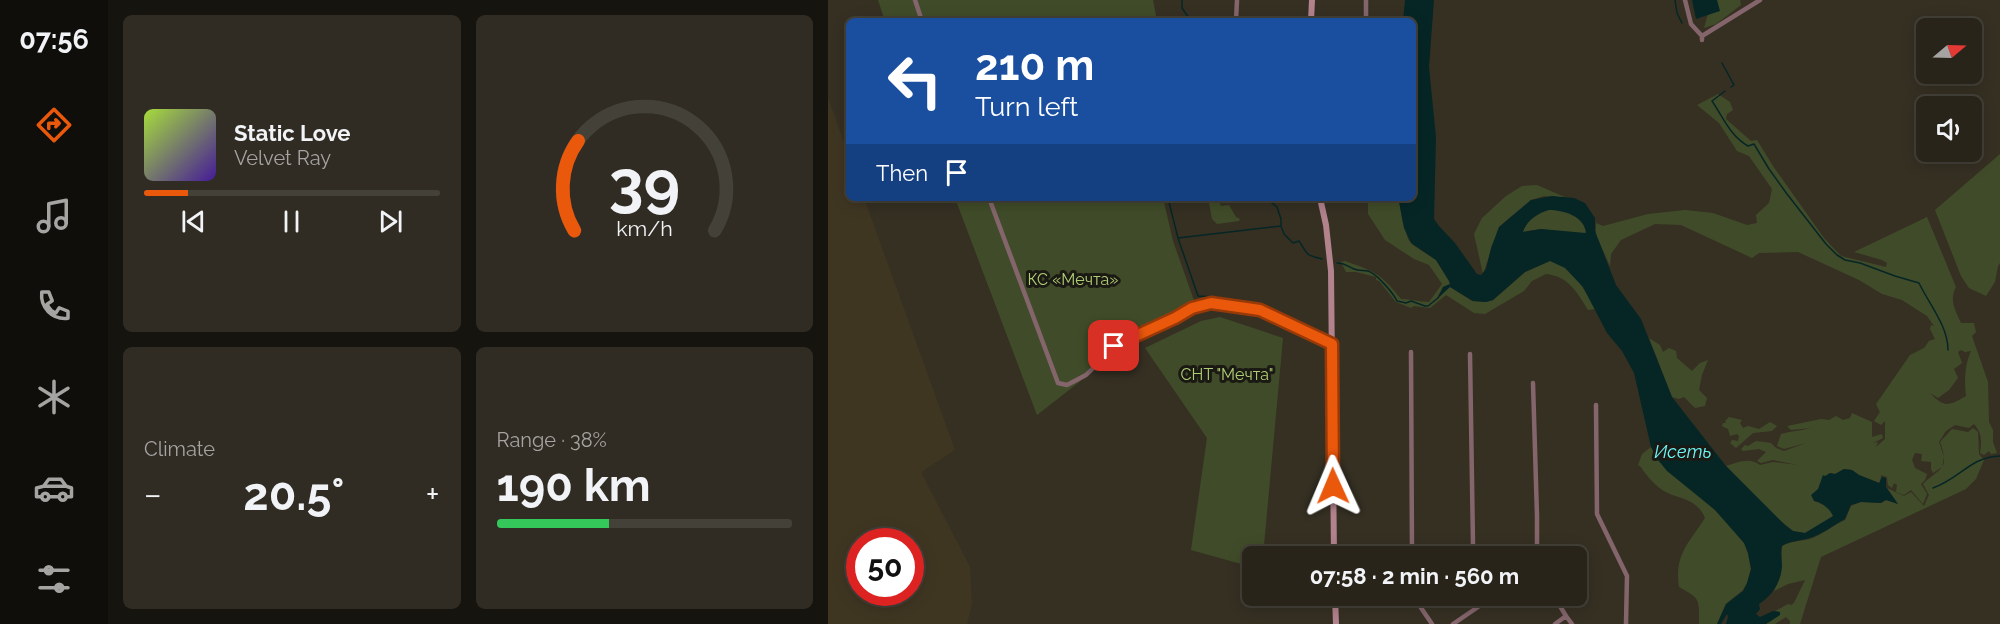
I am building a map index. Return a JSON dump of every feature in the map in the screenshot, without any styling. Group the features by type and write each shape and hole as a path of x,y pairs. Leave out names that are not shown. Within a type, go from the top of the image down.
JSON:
{"main road":[{"path":"1311,18 1312,0"},
{"path":"1320,201 1330,258 1334,546"},
{"path":"1335,606 1336,624"}],"street":[{"path":"915,0 921,18"},
{"path":"1236,18 1237,0"},
{"path":"1366,0 1366,18"},
{"path":"1685,0 1691,24 1702,38 1761,0"},
{"path":"990,201 1058,383 1067,385 1086,375 1114,346 1192,308 1211,303 1260,310 1332,344"},
{"path":"1412,352 1412,546"},
{"path":"1470,354 1474,546"},
{"path":"1533,383 1537,546"},
{"path":"1596,405 1597,514 1627,576 1626,624"},
{"path":"1420,606 1432,624"},
{"path":"1453,624 1478,606"},
{"path":"1560,606 1572,624"},
{"path":"1555,624 1566,616"}],"shaded area":[{"path":"828,98 846,148 846,201 865,201 955,450 924,470 922,474 970,567 972,604 967,624 828,624"}],"green space":[{"path":"878,0 1153,0 1156,18 884,18"},
{"path":"1712,0 1740,0 1741,5 1716,24 1704,28"},
{"path":"1718,94 1730,102 1733,110 1727,114 1726,119 1751,141 1757,140 1824,238 1841,256 1886,267 1887,263 1882,260 1854,252 1927,217 1956,287 1953,301 1957,314 1961,323 1974,323 1976,332 1972,336 1988,382 1989,422 1993,430 1993,442 1997,453 1991,454 1989,451 1984,455 1980,453 1981,437 1974,424 1969,428 1955,425 1946,431 1939,442 1944,457 1942,467 1933,473 1931,462 1921,461 1922,454 1915,453 1912,460 1915,468 1927,474 1921,484 1927,494 1923,504 1911,490 1904,495 1896,492 1897,485 1894,483 1892,488 1888,485 1887,477 1881,475 1880,483 1852,470 1844,469 1835,474 1830,473 1821,482 1814,501 1826,507 1834,516 1805,533 1793,531 1777,518 1726,466 1748,461 1760,465 1773,462 1798,465 1773,460 1761,463 1757,461 1766,452 1759,449 1743,451 1741,449 1756,441 1771,443 1784,451 1806,443 1784,449 1777,446 1781,434 1810,428 1791,430 1787,426 1821,419 1829,420 1836,416 1843,420 1850,418 1852,413 1872,422 1872,437 1882,434 1883,438 1873,443 1878,442 1876,447 1885,439 1885,421 1881,425 1874,421 1880,412 1876,404 1910,355 1935,339 1930,329 1931,325 1934,326 1927,316 1902,300 1882,294 1859,280 1798,252 1759,253 1752,258 1681,225 1655,224 1621,240 1611,254 1610,266 1596,235 1596,223 1603,226 1648,214 1685,210 1713,213 1747,225 1757,223 1756,215 1769,203 1772,189 1749,156 1737,151 1719,123 1697,105","holes":["1961,350 1971,351 1967,361 1966,396 1955,402 1943,403 1930,393 1938,398 1949,390 1958,378 1954,369 1962,363 1958,352"]},
{"path":"2000,154 2000,263 1995,282 1986,296 1969,288 1961,276 1935,210"},
{"path":"1537,185 1567,198 1544,196 1531,200 1499,227 1483,274 1474,234 1482,218 1506,196 1522,186"},
{"name":"КС «Мечта»","path":"956,201 1164,201 1173,241 1197,309 1121,345 1087,376 1037,415"},
{"path":"1209,201 1218,201 1221,206 1229,205 1236,217 1240,219 1217,224 1212,219"},
{"path":"1368,201 1399,201 1408,239 1413,245 1436,260 1449,281 1450,284 1443,287 1437,298 1450,287 1472,301 1493,300 1525,272 1550,261 1558,263 1572,273 1595,309 1588,310 1576,291 1566,282 1554,275 1546,274 1532,281 1524,291 1485,314 1474,313 1446,295 1430,308 1414,306 1411,308 1396,302 1376,280 1376,277 1346,272 1341,262 1345,261 1377,274 1401,299 1429,302 1442,284 1429,265 1414,259 1385,240 1368,214"},
{"path":"1546,210 1558,210 1571,214 1581,221 1586,232 1584,234 1541,229 1523,232 1535,216"},
{"name":"СНТ \"Мечта\"","path":"1220,317 1283,338 1264,546 1242,546 1242,564 1191,550 1207,438 1145,348 1201,321"},
{"path":"1649,338 1660,345 1663,352 1669,348 1676,351 1677,358 1692,371 1700,363 1708,360 1699,390 1707,398 1705,406 1695,408 1684,397 1679,399 1672,397"},
{"path":"1729,417 1742,420 1740,423 1743,428 1748,426 1759,429 1770,422 1777,426 1772,431 1753,433 1736,448 1730,443 1732,440 1738,441 1739,436 1737,434 1730,436 1728,429 1722,426"},
{"path":"1973,428 1978,432 1979,454 1984,460 1976,479 1966,489 1821,557 1800,624 1790,624 1786,617 1775,624 1766,624 1778,616 1780,612 1775,611 1794,603 1805,580 1788,584 1774,591 1781,574 1782,546 1819,535 1845,520 1851,506 1861,502 1881,503 1886,500 1898,504 1887,488 1904,496 1911,492 1924,506 1929,495 1923,484 1939,471 1944,463 1940,442 1952,429 1968,432"},
{"path":"1651,447 1658,460 1715,510 1744,543 1748,553 1751,569 1747,583 1743,590 1726,604 1717,624 1699,624 1699,609 1695,597 1679,587 1679,566 1684,550 1705,518 1691,502 1658,487 1638,465 1642,454"}],"water":[{"name":"Исеть","path":"1405,0 1434,0 1429,67 1436,137 1434,219 1477,274 1481,275 1486,269 1499,227 1531,200 1552,196 1574,198 1585,203 1595,218 1595,231 1616,285 1641,319 1672,397 1726,466 1785,525 1793,531 1805,533 1833,516 1825,506 1814,501 1811,495 1818,489 1823,475 1835,474 1844,469 1852,470 1879,483 1882,477 1886,478 1886,487 1898,504 1886,500 1881,503 1861,502 1851,505 1845,519 1828,530 1814,537 1782,546 1780,578 1772,593 1759,604 1760,609 1756,614 1760,617 1773,611 1780,612 1780,615 1766,624 1726,624 1727,614 1721,624 1717,624 1726,604 1743,591 1747,583 1751,569 1748,553 1744,543 1715,510 1667,471 1658,460 1651,447 1634,373 1622,351 1607,333 1583,287 1565,268 1550,261 1525,272 1493,300 1473,301 1450,287 1437,299 1443,287 1450,284 1449,281 1436,260 1411,243 1404,228 1399,202 1416,201 1416,18 1403,18","holes":["1549,210 1567,213 1582,222 1586,233 1541,229 1523,232 1527,224 1537,215"]},
{"path":"1692,0 1717,0 1720,11 1696,19"}],"waterway":[{"path":"1182,0 1182,8 1189,18"},
{"path":"1675,0 1677,13 1682,23"},
{"path":"1722,63 1734,85 1731,87"},
{"path":"1725,91 1712,101 1727,126 1742,142 1748,146 1754,144 1769,169 1826,244 1845,260 1919,283 1945,332 1948,350"},
{"path":"1169,201 1178,238"},
{"path":"1270,201 1277,207 1284,234 1293,243 1299,241 1309,255 1322,259"},
{"path":"1218,297 1198,296 1178,238 1281,226"},
{"path":"1337,263 1356,270 1368,271 1384,284 1397,301 1406,303 1411,301 1428,306 1438,298"},
{"path":"1933,488 1981,460 2000,456"}],"route":[{"path":"1114,346 1192,308 1211,303 1260,310 1332,344 1333,486"}]}
